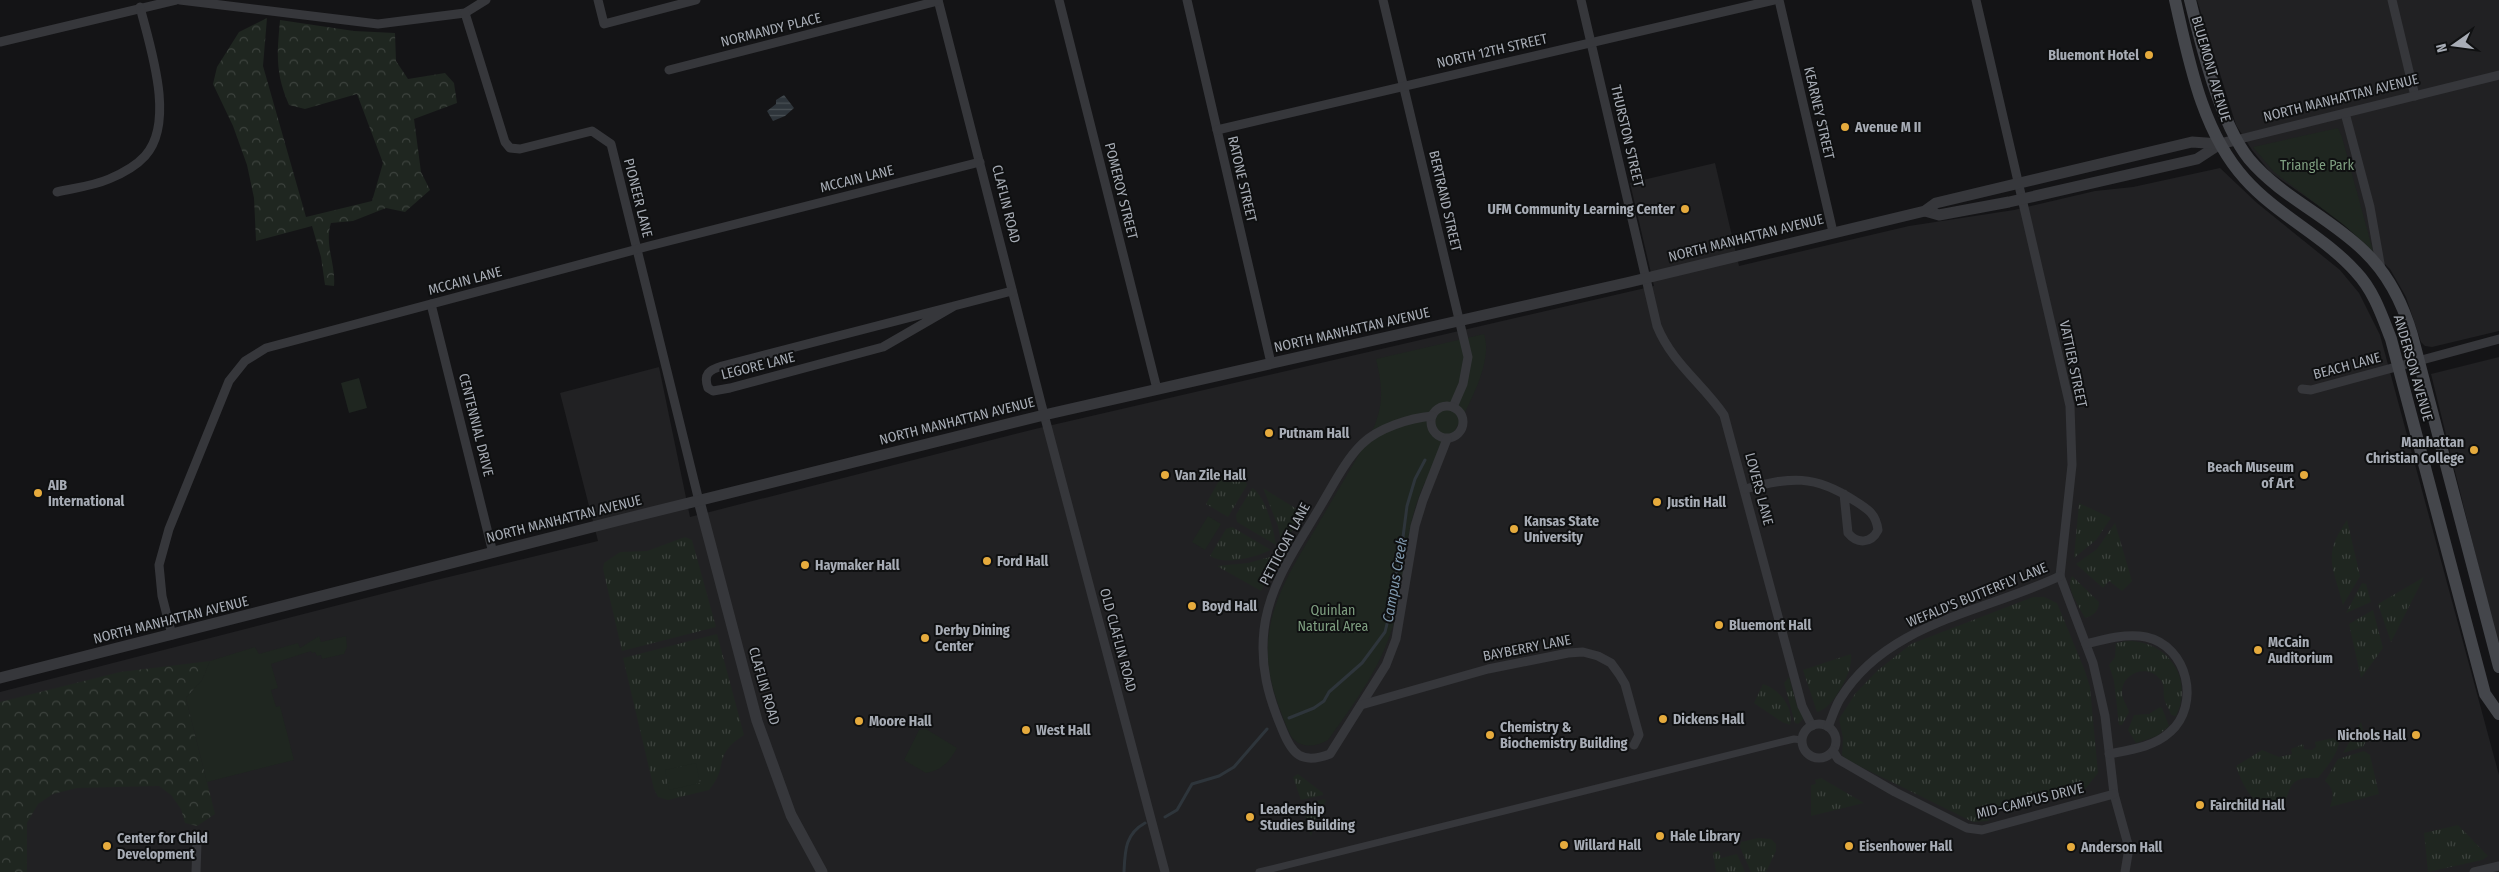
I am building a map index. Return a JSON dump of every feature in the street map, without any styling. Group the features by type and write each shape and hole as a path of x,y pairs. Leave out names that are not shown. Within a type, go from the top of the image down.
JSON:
{"main road":[{"name":"BLUEMONT AVENUE","path":"2175,0 2207,118 2220,144"},
{"name":"BLUEMONT AVENUE","path":"2190,0 2224,114 2236,140"},
{"name":"ANDERSON AVENUE","path":"2236,140 2268,179 2348,237 2381,269 2400,301 2419,361 2499,668"},
{"name":"ANDERSON AVENUE","path":"2220,144 2246,180 2334,251 2357,273 2379,307 2391,340 2485,694 2499,714"}],"street":[{"path":"0,42 140,7 178,0 378,24 466,13 486,0"},
{"path":"598,0 604,24 696,0"},
{"name":"NORMANDY PLACE","path":"669,70 938,0"},
{"name":"CLAFLIN ROAD","path":"938,0 1044,415"},
{"name":"POMEROY STREET","path":"1059,0 1157,389"},
{"name":"RATONE STREET","path":"1186,0 1272,363"},
{"name":"BERTRAND STREET","path":"1383,0 1468,357 1463,384 1453,407"},
{"name":"THURSTON STREET","path":"1581,0 1646,278"},
{"name":"NORTH 12TH STREET","path":"1217,130 1774,0"},
{"name":"KEARNEY STREET","path":"1779,0 1833,232"},
{"name":"VATTIER STREET","path":"1976,0 2070,406 2071,480 2060,576 2093,663 2105,716 2114,794"},
{"path":"2392,0 2415,96"},
{"path":"57,192 108,180 131,168 146,156 152,143 161,114 158,82 140,7"},
{"name":"PIONEER LANE","path":"466,13 505,142 510,148 520,149 592,131 610,144 698,501"},
{"name":"NORTH MANHATTAN AVENUE","path":"0,678 1044,415 1646,278 1925,210 1936,203 2192,142 2220,144 2499,75"},
{"name":"ANDERSON AVENUE","path":"2345,113 2372,215 2381,269"},
{"name":"NORTH MANHATTAN AVENUE","path":"1925,210 1939,214 2023,199 2197,160 2220,144"},
{"name":"MCCAIN LANE","path":"172,635 162,596 159,565 169,529 229,381 245,361 266,348 637,249 980,162"},
{"name":"LOVERS LANE","path":"1646,278 1661,335 1673,357 1712,398 1724,415 1802,706 1812,726"},
{"name":"LEGORE LANE","path":"954,306 883,348 730,388 713,391 708,388 706,374 711,369 1012,290"},
{"name":"CENTENNIAL DRIVE","path":"431,304 494,553"},
{"name":"BEACH LANE","path":"2302,389 2312,390 2499,339"},
{"path":"1453,407 1462,416 1463,427 1457,436 1447,439 1434,432 1432,416 1439,408 1453,407"},
{"name":"OLD CLAFLIN ROAD","path":"1044,415 1165,872"},
{"name":"PETTICOAT LANE","path":"1361,705 1330,754 1309,759 1289,747 1266,685 1264,630 1271,600 1280,577 1329,492 1363,443 1402,422 1415,417 1432,416"},
{"path":"1361,705 1386,665 1396,639 1415,526 1447,439"},
{"path":"1745,489 1771,482 1796,480 1818,482 1844,494 1873,513 1878,530 1871,539 1864,541 1856,540 1848,533 1844,494"},
{"name":"CLAFLIN ROAD","path":"698,501 757,721 791,814 822,872"},
{"name":"WEFALD'S BUTTERFLY LANE","path":"1828,727 1840,700 1860,672 1914,632 2060,576"},
{"path":"2086,644 2122,636 2146,637 2156,640 2175,655 2186,680 2185,708 2178,725 2169,734 2141,747 2109,754"},
{"name":"BAYBERRY LANE","path":"1361,705 1495,667 1568,652 1583,652 1598,656 1610,663 1625,684 1639,735 1634,745"},
{"path":"1823,725 1828,727 1836,738 1833,751 1824,758 1813,758 1804,750 1802,740 1805,732 1812,726 1823,725"},
{"path":"1259,872 1794,739 1802,740"},
{"name":"MID-CAMPUS DRIVE","path":"1833,751 1838,759 1892,790 1967,828 1982,830 2114,794"},
{"path":"2114,794 2129,848 2126,872"},
{"path":"196,872 197,843"},
{"path":"2474,872 2499,866"}],"shaded area":[{"path":"2197,0 2499,0 2499,331 2432,347 2425,346 2421,342 2406,297 2390,269 2335,217 2270,172 2252,150 2236,125"},
{"path":"784,95 794,108 785,116 773,121 767,111 776,104 776,100"},
{"name":"Kansas State University","path":"1715,163 1739,266 1909,226 2014,210 2095,191 2133,187 2220,168 2257,203 2340,270 2359,293 2380,335 2499,775 2499,872 0,872 0,692 432,581 598,541 560,393 659,367 690,517 1035,429 1654,286 1630,183"},
{"name":"Manhattan Christian College","path":"2499,357 2499,650 2431,374"}],"green space":[{"path":"267,18 263,66 306,217 372,201 383,163 357,94 305,109 289,105 279,73 278,43 280,20 354,31 395,33 396,61 408,79 445,73 454,83 457,103 414,119 421,172 430,190 405,212 386,208 353,221 331,223 329,246 334,286 325,285 321,257 312,226 256,241 254,198 247,165 233,126 213,84 217,67 239,32"},
{"name":"Triangle Park","path":"2338,128 2373,251 2344,225 2274,172 2253,147"},
{"name":"Quinlan Natural Area","path":"1484,334 1486,351 1482,371 1474,393 1464,415 1428,477 1414,511 1399,600 1385,649 1363,690 1328,740 1317,745 1306,745 1296,742 1289,732 1280,710 1270,676 1268,641 1270,625 1279,595 1293,567 1371,434 1375,424 1381,397 1376,359"},
{"path":"359,378 367,408 349,413 341,383"},
{"path":"1226,468 1245,479 1247,485 1228,517 1206,504"},
{"path":"1252,488 1261,497 1265,505 1276,545 1237,522 1236,515"},
{"path":"1263,488 1303,513 1282,547 1278,526"},
{"path":"2079,503 2111,518 2096,540 2074,558"},
{"path":"1208,516 1221,524 1205,550 1192,542"},
{"path":"2347,520 2360,576 2343,605 2333,570 2332,552 2339,532"},
{"path":"2115,523 2132,581 2122,591 2109,581 2103,588 2076,564 2097,549"},
{"path":"1232,527 1271,550 1249,558 1232,560 1217,559 1210,556 1226,529"},
{"path":"685,537 692,540 716,627 622,651 603,569 604,563 620,552 647,551"},
{"path":"1278,555 1261,591 1217,566 1248,563"},
{"path":"2072,576 2099,602 2097,610 2088,617 2085,618 2071,591 2070,581"},
{"path":"2424,577 2391,642 2378,604"},
{"path":"2362,583 2366,584 2371,602 2346,613"},
{"path":"2033,597 2044,597 2057,603 2090,687 2098,773 2082,793 2075,798 2078,790 2070,785 2065,785 2058,793 1986,812 1989,821 1973,822 1847,760 1842,755 1843,738 1839,719 1855,694 1877,671 1911,644"},
{"path":"2373,610 2383,648 2361,678 2349,624"},
{"path":"717,634 744,735 734,742 724,755 719,774 709,790 668,800 658,797 654,789 623,658"},
{"path":"319,636 321,642 346,636 347,647 344,654 322,659 321,655 317,656 315,652 312,653 311,651 271,664 278,688 271,690 276,707 280,706 294,760 207,782 186,698 202,680 210,661 255,647 259,654 298,643 300,648"},
{"path":"2127,641 2141,642 2154,647 2174,664 2182,689 2181,702 2176,716 2171,715 2165,702 2162,681 2155,674 2143,671 2132,675 2124,684 2122,696 2129,712 2122,725 2119,725 2114,681 2109,665 2115,657 2116,643"},
{"path":"1851,654 1846,679 1836,697 1817,712 1803,670"},
{"path":"210,661 202,680 186,698 215,814 197,826 185,823 181,809 171,795 159,786 77,788 53,794 38,804 27,823 27,872 0,872 0,702 120,672"},
{"path":"1789,677 1797,706 1804,718 1798,724 1795,723 1784,683"},
{"path":"1763,684 1775,690 1784,700 1790,712 1790,725 1782,722 1754,703"},
{"path":"2160,707 2169,726 2157,736 2136,743 2128,730 2134,715 2149,714"},
{"path":"2361,722 2366,741 2363,747 2343,753"},
{"path":"926,729 957,748 944,765 926,773 904,760 919,730"},
{"path":"2333,738 2339,743 2338,748 2318,778 2305,778 2297,781 2292,785 2280,808 2272,812 2259,804 2249,793 2236,766 2262,750 2279,757 2292,754 2291,749 2303,744 2304,749 2312,750 2316,747 2315,742"},
{"path":"2364,751 2370,755 2379,794 2330,807 2332,792 2325,781 2338,759"},
{"path":"696,763 700,783 669,790 665,770"},
{"path":"1298,774 1323,793 1323,795 1301,800 1293,777"},
{"path":"1821,778 1864,803 1811,816 1811,785 1816,784 1815,780"},
{"path":"1324,799 1326,801 1315,821 1311,837 1302,806"},
{"path":"2458,825 2488,856 2482,860 2428,872 2424,833"},
{"path":"1758,838 1771,839 1776,844 1776,851 1766,872 1751,872 1740,847 1741,842"},
{"path":"1719,851 1721,858 1737,854 1745,872 1716,872 1713,853"}],"waterway":[{"name":"Campus Creek","path":"1289,718 1314,708 1324,701 1329,692 1362,663 1385,632 1391,608 1393,578 1399,568 1407,506 1415,479 1425,460"},
{"name":"Campus Creek","path":"1165,817 1177,810 1192,784 1219,776 1234,767 1267,729"},
{"name":"Campus Creek","path":"1124,872 1127,844 1133,832 1145,823"}],"place":[{"name":"Bluemont Hotel","path":"2149,55"},
{"name":"Avenue M II","path":"1845,127"},
{"name":"UFM Community Learning Center","path":"1685,209"},
{"name":"Putnam Hall","path":"1269,433"},
{"name":"Manhattan Christian College","path":"2474,450"},
{"name":"Van Zile Hall","path":"1165,475"},
{"name":"Beach Museum of Art","path":"2304,475"},
{"name":"AIB International","path":"38,493"},
{"name":"Justin Hall","path":"1657,502"},
{"name":"Kansas State University","path":"1514,529"},
{"name":"Ford Hall","path":"987,561"},
{"name":"Haymaker Hall","path":"805,565"},
{"name":"Boyd Hall","path":"1192,606"},
{"name":"Bluemont Hall","path":"1719,625"},
{"name":"Derby Dining Center","path":"925,638"},
{"name":"McCain Auditorium","path":"2258,650"},
{"name":"Dickens Hall","path":"1663,719"},
{"name":"Moore Hall","path":"859,721"},
{"name":"West Hall","path":"1026,730"},
{"name":"Chemistry & Biochemistry Building","path":"1490,735"},
{"name":"Nichols Hall","path":"2416,735"},
{"name":"Fairchild Hall","path":"2200,805"},
{"name":"Leadership Studies Building","path":"1250,817"},
{"name":"Hale Library","path":"1660,836"},
{"name":"Willard Hall","path":"1564,845"},
{"name":"Center for Child Development","path":"107,846"},
{"name":"Eisenhower Hall","path":"1849,846"},
{"name":"Anderson Hall","path":"2071,847"}]}
